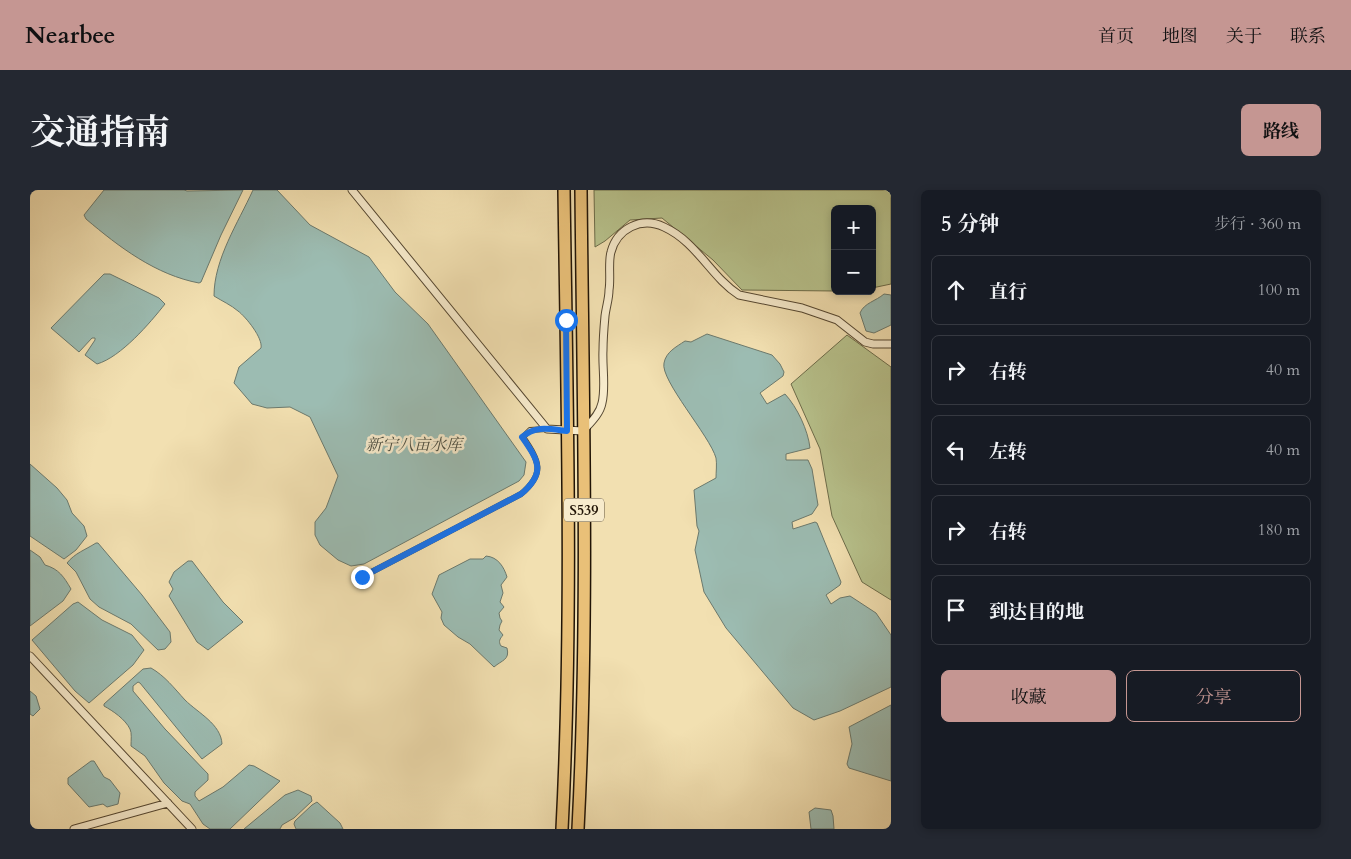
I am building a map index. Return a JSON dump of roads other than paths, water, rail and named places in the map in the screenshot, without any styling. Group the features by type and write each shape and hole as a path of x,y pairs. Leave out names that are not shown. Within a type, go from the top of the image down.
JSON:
{"main road":[{"name":"S539","path":"562,829 568,574 564,190"},
{"name":"S539","path":"578,829 581,778 585,584 581,190"}],"street":[{"path":"352,190 547,429 583,431 596,416 602,404 603,352 605,315 610,283 610,253 618,236 626,229 637,224 650,222 678,235 694,249 731,290 739,294 802,308 836,320 865,342 891,344"},
{"path":"30,656 192,829"},
{"path":"74,829 168,803"}],"lane":[{"path":"362,577 521,494 535,480 538,472 538,463 535,456 522,437 530,430 547,429"}],"water":[{"path":"104,190 243,190 199,283 168,274 153,267 112,240 86,219 84,215"},
{"name":"新宁八亩水库","path":"253,190 277,190 310,225 369,257 395,292 428,324 526,462 524,475 519,481 364,564 351,566 338,560 320,545 315,535 315,522 326,508 338,476 310,417 290,407 267,408 252,404 234,383 239,367 261,348 261,344 253,328 241,314 214,296 215,282 222,255"},
{"path":"104,274 110,274 159,298 165,304 125,347 97,364 85,355 95,338 92,338 79,352 51,328"},
{"path":"884,294 891,295 891,325 874,333 866,331 860,313 867,304"},
{"path":"707,334 772,355 780,364 784,372 783,376 760,393 767,404 785,394 798,412 807,434 810,448 786,454 786,460 808,460 812,469 818,505 812,514 792,522 793,529 817,523 841,582 840,585 826,595 831,604 840,598 850,596 876,613 891,635 891,687 840,711 814,720 793,708 726,628 704,592 695,550 699,531 694,490 716,478 716,458 705,436 677,395 665,371 664,363 669,353 678,345 685,341 691,342"},
{"path":"30,464 57,488 67,500 72,513 84,526 87,536 76,550 64,559 30,536"},
{"path":"96,543 142,595 170,632 171,642 165,649 158,650 131,624 99,607 90,599 76,572 67,563 77,554"},
{"path":"30,550 40,557 45,565 61,574 71,589 63,601 30,626"},
{"path":"486,556 494,558 500,563 507,577 501,585 503,593 500,602 504,607 499,613 502,621 499,630 503,635 500,644 507,648 508,652 505,659 494,667 470,644 444,625 441,618 442,612 432,594 439,575 470,559 483,559"},
{"path":"188,561 192,561 223,602 243,622 208,650 197,642 169,596 173,589 169,582 174,572"},
{"path":"78,602 102,620 132,635 144,650 133,665 89,703 75,691 32,640 73,604"},
{"path":"151,668 165,678 185,700 208,719 221,737 222,744 202,759 140,683 138,682 133,686 133,691 165,729 208,774 208,780 195,792 195,796 199,801 223,787 249,765 280,781 230,829 210,829 203,824 190,804 182,801 164,783 145,756 131,746 131,731 128,725 104,706 143,669"},
{"path":"30,691 36,696 40,709 33,716 30,714"},
{"path":"891,705 891,781 849,768 847,764 852,744 849,727"},
{"path":"91,761 94,761 104,777 110,780 120,793 118,804 107,807 103,804 89,807 68,784 68,778"},
{"path":"298,790 311,796 312,801 294,818 282,825 280,829 244,829 285,795"},
{"path":"317,802 340,823 343,829 296,829 295,821"},
{"path":"815,808 831,810 834,829 811,829 809,812"}]}
